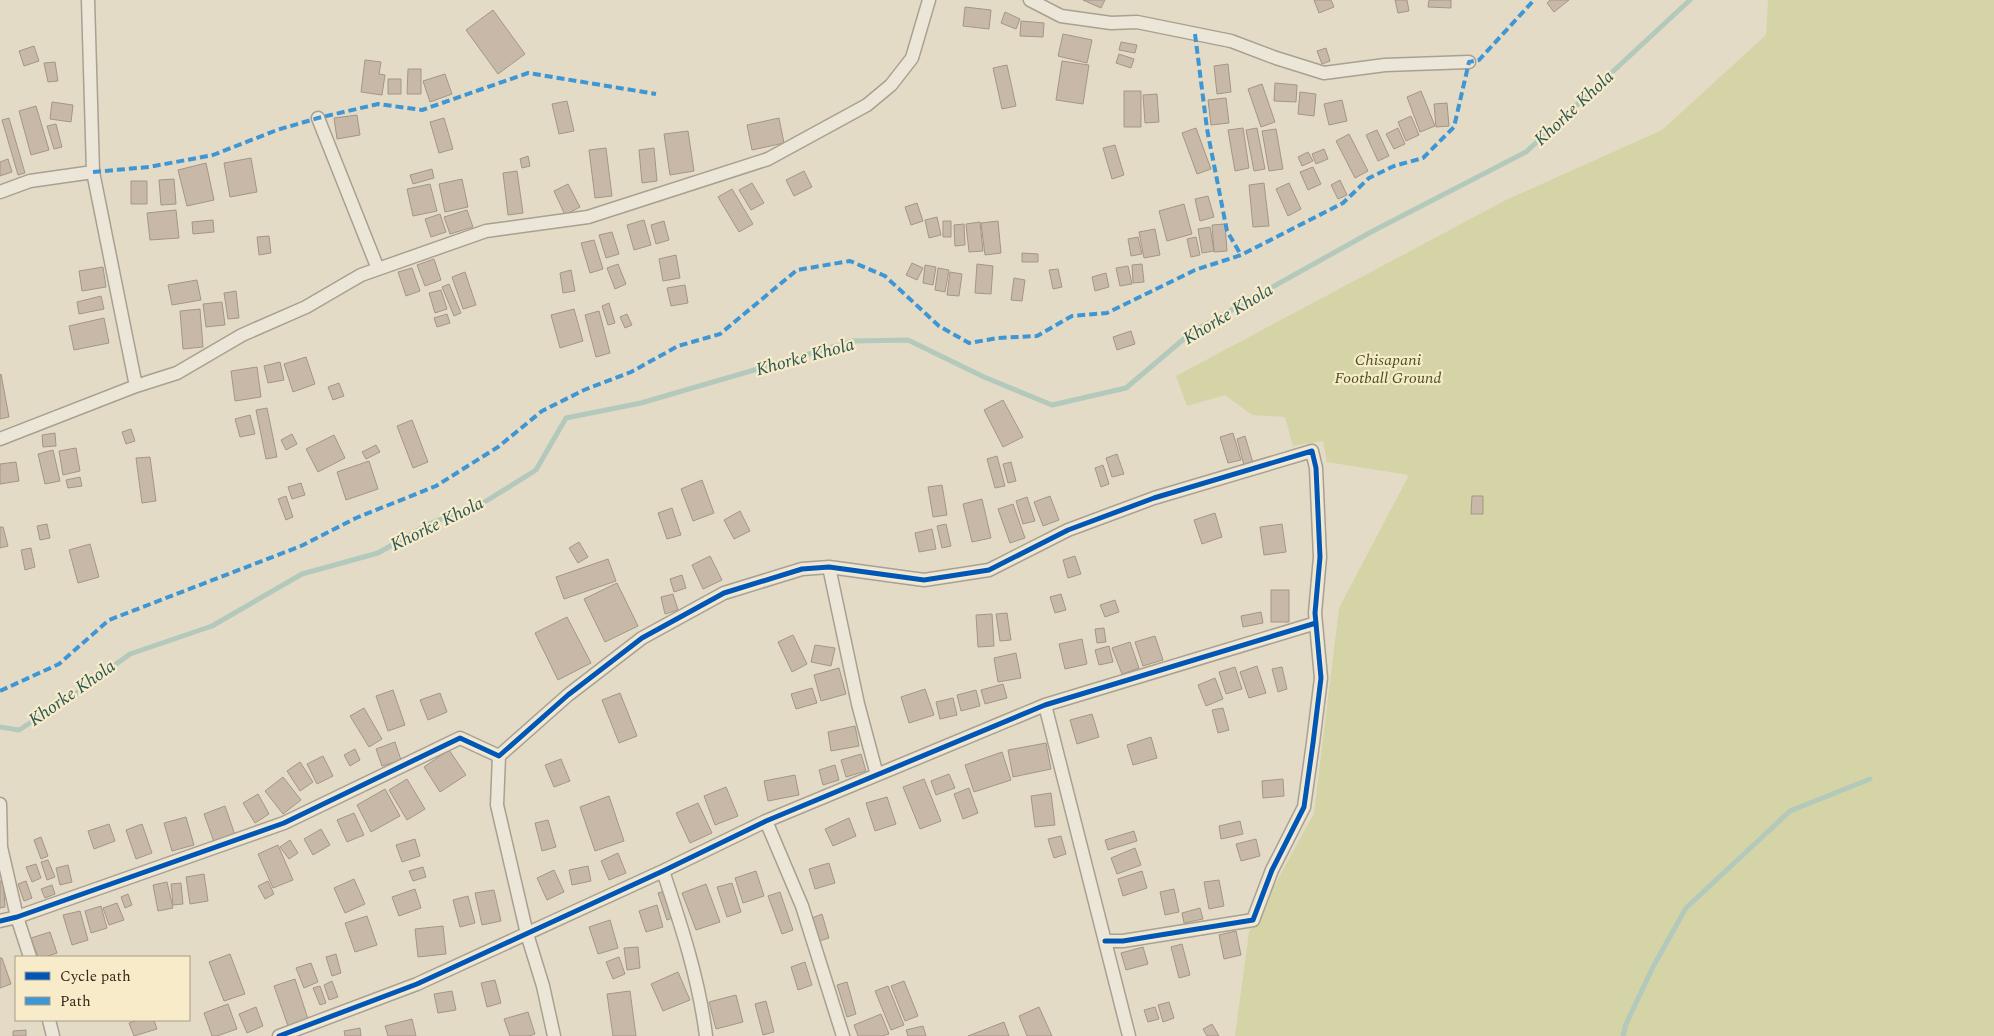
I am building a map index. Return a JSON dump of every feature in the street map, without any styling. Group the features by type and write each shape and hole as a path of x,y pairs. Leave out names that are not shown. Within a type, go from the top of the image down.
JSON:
{"street":[{"path":"88,0 93,172 136,386"},
{"path":"0,439 136,386 177,373 242,335 306,307 361,275 486,231 588,217 768,159 867,105 891,85 912,58 929,0"},
{"path":"1030,0 1061,16 1111,23 1137,22 1231,41 1324,73 1385,65 1469,62"},
{"path":"318,118 378,269"},
{"path":"0,192 30,181 93,172"},
{"path":"554,1036 543,986 527,934 497,805 499,756 568,695 642,638 724,593 802,569 829,567 924,580 990,570 1068,530 1154,498 1312,451 1316,468 1320,557 1316,596 1316,623 1320,678 1304,807 1272,870 1253,920 1123,941 1105,941"},
{"path":"829,567 858,704 877,775"},
{"path":"279,1036 417,984 663,871 766,820 1045,705 1316,623"},
{"path":"1045,705 1130,1036"},
{"path":"0,921 17,917 284,823 460,738 499,756"},
{"path":"0,804 1,848 17,917 30,956"},
{"path":"766,820 802,906 843,1036"},
{"path":"663,871 685,938 702,1005 706,1036"},
{"path":"48,1021 54,1036"}],"green space":[{"name":"Chisapani Football Ground","path":"1768,0 1994,0 1994,1036 1235,1036 1249,932 1314,813 1339,608 1409,475 1327,462 1323,441 1293,446 1285,417 1252,415 1225,395 1187,406 1176,376 1504,201 1662,130 1766,35"}],"building":[{"path":"1083,0 1105,0 1101,8"},
{"path":"1314,0 1331,0 1334,7 1319,13"},
{"path":"1395,0 1407,0 1409,11 1398,13"},
{"path":"1429,0 1451,0 1451,8 1428,7"},
{"path":"1550,0 1569,0 1554,12 1547,3"},
{"path":"965,7 991,10 989,29 963,26"},
{"path":"493,10 525,54 498,74 466,30"},
{"path":"1005,12 1020,19 1016,29 1001,23"},
{"path":"1021,21 1044,23 1043,37 1020,36"},
{"path":"1063,34 1092,40 1087,63 1058,56"},
{"path":"1121,42 1137,45 1135,53 1119,50"},
{"path":"34,46 39,61 24,66 19,51"},
{"path":"1326,48 1330,61 1322,64 1317,51"},
{"path":"1119,54 1134,59 1131,68 1116,63"},
{"path":"365,60 381,62 379,74 385,75 382,95 361,92"},
{"path":"1062,61 1089,65 1083,104 1056,100"},
{"path":"55,62 58,81 48,82 44,63"},
{"path":"1228,64 1231,92 1217,94 1214,66"},
{"path":"1007,65 1016,106 1002,109 993,68"},
{"path":"408,69 421,69 421,94 407,94"},
{"path":"445,74 452,94 430,102 423,81"},
{"path":"388,79 401,79 401,94 388,94"},
{"path":"1275,83 1297,85 1296,102 1274,101"},
{"path":"1262,84 1275,122 1261,127 1248,89"},
{"path":"1124,91 1141,91 1141,127 1124,127"},
{"path":"1421,91 1435,126 1420,132 1407,97"},
{"path":"1300,92 1316,94 1314,116 1298,114"},
{"path":"1157,94 1159,122 1145,123 1143,95"},
{"path":"1226,98 1229,123 1211,125 1208,100"},
{"path":"1342,100 1347,121 1329,125 1324,104"},
{"path":"567,101 574,131 559,134 552,104"},
{"path":"52,102 73,105 71,122 50,119"},
{"path":"1447,103 1449,126 1436,127 1434,104"},
{"path":"36,106 49,150 31,155 19,111"},
{"path":"357,115 360,135 337,139 334,118"},
{"path":"1411,116 1419,135 1406,141 1398,122"},
{"path":"9,118 25,173 18,175 2,120"},
{"path":"444,118 453,149 439,153 430,122"},
{"path":"779,118 784,143 752,150 747,125"},
{"path":"56,124 62,147 54,149 47,126"},
{"path":"1196,128 1211,169 1197,174 1182,133"},
{"path":"1243,128 1249,168 1235,171 1228,130"},
{"path":"1257,128 1265,169 1254,171 1246,130"},
{"path":"1398,128 1405,144 1394,149 1386,134"},
{"path":"1276,129 1283,169 1269,171 1262,131"},
{"path":"1377,130 1389,156 1378,161 1366,135"},
{"path":"688,131 694,171 670,175 664,134"},
{"path":"1349,134 1368,171 1355,178 1336,141"},
{"path":"1115,145 1124,175 1112,179 1103,148"},
{"path":"606,148 612,196 595,198 589,150"},
{"path":"654,148 657,181 642,183 639,150"},
{"path":"1324,149 1328,159 1316,164 1312,154"},
{"path":"1308,152 1313,161 1302,166 1298,157"},
{"path":"528,156 530,166 522,168 520,159"},
{"path":"251,158 257,192 230,197 224,163"},
{"path":"8,159 12,172 0,176 0,162"},
{"path":"206,163 214,200 187,206 178,170"},
{"path":"1313,167 1321,184 1308,190 1300,172"},
{"path":"432,169 434,178 413,184 410,175"},
{"path":"517,171 523,213 508,215 503,173"},
{"path":"804,171 812,187 794,196 786,180"},
{"path":"174,179 176,204 161,205 159,180"},
{"path":"462,179 468,207 445,212 439,184"},
{"path":"1340,180 1347,195 1338,199 1331,185"},
{"path":"131,181 147,181 147,204 131,204"},
{"path":"752,183 764,203 751,210 739,190"},
{"path":"1264,183 1269,226 1253,227 1249,185"},
{"path":"1289,183 1301,209 1288,216 1276,189"},
{"path":"430,184 437,211 413,216 407,189"},
{"path":"568,184 580,207 565,215 554,191"},
{"path":"732,189 753,224 739,232 718,197"},
{"path":"1208,196 1214,217 1200,221 1195,199"},
{"path":"917,203 923,221 911,225 905,207"},
{"path":"1184,204 1192,234 1167,241 1159,211"},
{"path":"176,210 179,238 150,240 147,213"},
{"path":"467,210 473,227 450,234 444,217"},
{"path":"440,214 446,232 431,237 425,219"},
{"path":"937,217 941,235 929,238 925,220"},
{"path":"213,220 214,232 193,234 192,222"},
{"path":"644,220 651,245 634,250 627,225"},
{"path":"664,221 669,240 656,244 651,225"},
{"path":"943,221 951,221 951,237 943,237"},
{"path":"998,221 1001,253 985,255 981,223"},
{"path":"980,222 983,251 969,252 966,224"},
{"path":"964,224 965,245 955,246 954,225"},
{"path":"1225,224 1227,251 1214,252 1212,225"},
{"path":"1210,227 1214,251 1202,253 1198,229"},
{"path":"1155,229 1160,255 1144,258 1139,232"},
{"path":"612,232 619,254 606,258 599,235"},
{"path":"269,236 271,253 259,255 257,237"},
{"path":"1138,237 1142,254 1131,256 1128,239"},
{"path":"1196,237 1200,255 1191,257 1187,239"},
{"path":"594,240 603,269 590,273 581,243"},
{"path":"1022,253 1038,254 1038,262 1022,262"},
{"path":"676,255 680,278 663,281 659,259"},
{"path":"434,259 441,280 425,286 417,265"},
{"path":"912,263 923,268 917,280 906,275"},
{"path":"618,264 626,284 615,289 607,268"},
{"path":"977,264 993,266 991,294 975,293"},
{"path":"1142,264 1144,282 1133,283 1132,265"},
{"path":"925,265 936,267 933,285 923,283"},
{"path":"1128,266 1132,284 1120,286 1116,268"},
{"path":"103,267 106,287 82,291 79,271"},
{"path":"412,268 420,291 406,296 398,272"},
{"path":"938,268 949,270 945,292 935,290"},
{"path":"1058,269 1062,287 1053,289 1049,270"},
{"path":"571,270 575,291 563,293 560,273"},
{"path":"465,272 476,305 463,309 452,277"},
{"path":"950,272 962,274 959,296 947,295"},
{"path":"1106,273 1109,287 1095,291 1092,277"},
{"path":"1014,278 1025,280 1022,301 1011,300"},
{"path":"197,280 201,300 172,305 168,285"},
{"path":"449,284 461,313 454,316 442,287"},
{"path":"685,285 688,303 671,306 667,288"},
{"path":"441,290 447,309 435,313 429,293"},
{"path":"236,291 239,318 228,319 224,293"},
{"path":"101,296 104,309 79,314 77,302"},
{"path":"222,302 225,325 206,327 203,304"},
{"path":"609,303 615,323 608,325 602,306"},
{"path":"200,309 203,347 183,349 180,311"},
{"path":"574,309 583,341 560,348 551,315"},
{"path":"599,311 610,353 596,357 585,315"},
{"path":"447,314 450,323 437,327 434,318"},
{"path":"627,314 632,325 625,328 620,317"},
{"path":"104,318 109,343 74,350 69,326"},
{"path":"1131,331 1135,344 1117,350 1113,337"},
{"path":"306,357 315,384 293,392 284,364"},
{"path":"280,362 284,380 268,383 264,366"},
{"path":"257,367 261,397 235,401 231,371"},
{"path":"0,375 9,417 0,419"},
{"path":"339,383 344,396 333,400 328,387"},
{"path":"1003,400 1023,437 1003,447 984,410"},
{"path":"267,408 277,457 266,459 256,410"},
{"path":"250,415 255,434 240,437 235,419"},
{"path":"412,420 428,462 413,468 397,426"},
{"path":"131,429 135,441 126,444 122,432"},
{"path":"55,433 56,446 43,447 42,435"},
{"path":"1233,433 1241,460 1228,463 1220,437"},
{"path":"292,434 297,444 286,450 281,440"},
{"path":"334,435 345,458 318,472 306,449"},
{"path":"1245,436 1253,463 1244,465 1237,439"},
{"path":"376,445 380,452 366,459 362,452"},
{"path":"76,448 80,471 63,475 59,451"},
{"path":"53,450 60,481 45,484 38,454"},
{"path":"1117,454 1124,474 1112,477 1106,458"},
{"path":"997,456 1005,486 995,488 987,459"},
{"path":"150,457 156,501 142,503 136,458"},
{"path":"369,461 378,489 346,500 337,472"},
{"path":"16,462 19,481 0,484 0,464"},
{"path":"1011,462 1016,481 1008,483 1003,464"},
{"path":"1103,465 1109,484 1101,487 1095,468"},
{"path":"80,477 82,486 68,488 66,480"},
{"path":"702,480 714,513 693,521 681,489"},
{"path":"301,483 305,495 292,499 288,487"},
{"path":"942,485 947,515 933,517 928,487"},
{"path":"286,496 293,517 286,520 278,499"},
{"path":"1050,496 1059,520 1043,526 1034,502"},
{"path":"1472,496 1483,496 1483,514 1471,514"},
{"path":"1027,497 1035,521 1023,524 1016,501"},
{"path":"982,499 991,538 972,542 963,504"},
{"path":"1013,504 1025,538 1010,543 998,509"},
{"path":"672,508 681,535 667,539 658,513"},
{"path":"740,511 750,531 734,539 724,520"},
{"path":"1215,513 1222,537 1202,544 1194,520"},
{"path":"47,524 50,538 40,540 37,526"},
{"path":"946,524 951,546 942,548 937,526"},
{"path":"1282,524 1286,552 1264,555 1260,527"},
{"path":"0,527 3,527 8,546 0,548"},
{"path":"932,529 936,549 919,552 915,533"},
{"path":"579,542 588,557 578,563 569,548"},
{"path":"90,544 99,577 78,583 69,550"},
{"path":"31,548 35,567 25,570 21,550"},
{"path":"710,556 722,580 703,589 692,565"},
{"path":"1075,556 1081,574 1068,578 1063,560"},
{"path":"608,559 616,581 564,599 556,577"},
{"path":"682,575 686,588 674,592 670,579"},
{"path":"617,583 638,626 605,642 584,599"},
{"path":"1271,590 1289,590 1289,622 1271,622"},
{"path":"673,594 678,610 665,614 661,597"},
{"path":"1061,594 1066,610 1055,613 1050,597"},
{"path":"1115,600 1119,612 1105,617 1100,605"},
{"path":"1261,612 1263,623 1243,627 1241,616"},
{"path":"1007,613 1011,640 1000,641 996,614"},
{"path":"992,614 994,646 978,647 976,615"},
{"path":"567,617 591,663 558,680 535,633"},
{"path":"1104,628 1106,642 1097,643 1095,629"},
{"path":"793,635 807,664 792,672 778,642"},
{"path":"1155,636 1163,660 1143,666 1135,642"},
{"path":"1082,639 1087,664 1065,669 1059,644"},
{"path":"1130,642 1139,668 1122,674 1112,648"},
{"path":"815,645 835,648 831,666 811,662"},
{"path":"1109,646 1113,662 1099,665 1095,650"},
{"path":"1016,653 1021,678 998,682 994,658"},
{"path":"1257,666 1266,693 1249,698 1240,672"},
{"path":"1235,667 1242,689 1226,694 1219,672"},
{"path":"1282,667 1287,689 1278,692 1272,669"},
{"path":"839,668 846,694 821,701 814,675"},
{"path":"1215,678 1223,699 1206,706 1198,685"},
{"path":"1003,684 1007,698 985,704 981,690"},
{"path":"812,688 817,703 796,709 791,694"},
{"path":"925,689 934,715 909,723 901,697"},
{"path":"393,690 405,725 388,731 376,696"},
{"path":"976,690 980,706 961,711 957,695"},
{"path":"440,693 447,712 428,720 420,700"},
{"path":"620,693 637,736 619,743 602,700"},
{"path":"953,698 957,715 940,719 936,702"},
{"path":"364,708 382,739 369,747 350,716"},
{"path":"1223,708 1229,730 1218,733 1212,710"},
{"path":"1092,714 1099,737 1077,744 1070,720"},
{"path":"855,726 859,746 831,751 828,732"},
{"path":"1151,737 1157,758 1133,765 1127,745"},
{"path":"395,742 401,760 382,766 376,749"},
{"path":"1046,743 1051,769 1013,777 1008,750"},
{"path":"355,749 360,760 350,766 344,755"},
{"path":"449,750 466,775 440,792 424,767"},
{"path":"1002,752 1011,780 974,792 965,765"},
{"path":"861,754 866,771 846,777 841,760"},
{"path":"323,756 333,776 317,784 307,764"},
{"path":"561,759 570,781 554,787 545,765"},
{"path":"300,762 313,782 300,791 287,771"},
{"path":"835,765 839,780 823,785 819,770"},
{"path":"949,774 955,788 936,795 931,781"},
{"path":"795,775 799,795 768,801 764,781"},
{"path":"283,777 301,800 283,814 265,791"},
{"path":"407,779 425,809 407,820 389,790"},
{"path":"924,779 941,821 920,829 903,787"},
{"path":"1283,779 1284,796 1263,798 1262,781"},
{"path":"726,787 738,816 715,825 704,796"},
{"path":"969,788 978,813 963,819 954,794"},
{"path":"385,789 400,816 371,832 357,805"},
{"path":"1051,793 1055,825 1035,827 1031,796"},
{"path":"258,794 269,814 255,823 243,803"},
{"path":"609,796 624,841 595,851 580,807"},
{"path":"887,797 896,824 875,831 866,803"},
{"path":"698,803 712,833 690,843 676,813"},
{"path":"225,806 235,835 214,842 204,814"},
{"path":"354,813 364,835 347,842 337,820"},
{"path":"186,817 194,845 172,851 164,823"},
{"path":"849,818 856,836 833,846 825,829"},
{"path":"548,820 556,847 542,851 535,823"},
{"path":"1240,821 1243,834 1221,839 1219,826"},
{"path":"109,824 115,841 94,849 88,831"},
{"path":"142,824 152,853 136,859 126,830"},
{"path":"321,829 330,845 313,855 304,839"},
{"path":"1134,831 1137,841 1108,850 1105,840"},
{"path":"1061,836 1066,854 1054,858 1048,839"},
{"path":"41,837 48,856 41,859 34,840"},
{"path":"415,839 420,856 402,862 396,845"},
{"path":"1256,839 1260,856 1241,861 1236,844"},
{"path":"290,840 298,853 289,859 280,847"},
{"path":"278,845 293,880 273,888 258,854"},
{"path":"1135,848 1141,865 1117,874 1111,858"},
{"path":"618,853 626,873 609,880 601,861"},
{"path":"48,860 55,877 47,880 41,862"},
{"path":"829,863 835,883 815,889 809,869"},
{"path":"36,864 41,878 32,882 26,867"},
{"path":"68,865 72,882 60,885 56,868"},
{"path":"588,866 591,881 572,885 569,870"},
{"path":"423,867 426,877 413,881 409,871"},
{"path":"554,870 564,892 547,900 537,878"},
{"path":"756,871 764,896 743,903 735,878"},
{"path":"1142,871 1147,888 1123,896 1118,879"},
{"path":"204,874 208,901 190,904 186,877"},
{"path":"354,879 365,904 345,913 334,888"},
{"path":"1219,880 1224,906 1209,909 1204,882"},
{"path":"0,881 3,881 5,907 0,908"},
{"path":"26,881 32,898 24,901 18,884"},
{"path":"268,881 274,894 265,899 258,886"},
{"path":"167,882 173,908 158,911 153,885"},
{"path":"181,883 183,904 173,905 171,884"},
{"path":"732,883 741,912 727,917 717,887"},
{"path":"706,884 720,922 696,930 682,893"},
{"path":"52,885 55,894 45,898 41,889"},
{"path":"415,889 421,908 399,916 392,897"},
{"path":"1174,889 1179,912 1165,915 1160,892"},
{"path":"494,890 501,921 482,925 475,893"},
{"path":"667,890 675,917 667,920 658,893"},
{"path":"780,892 793,930 782,934 768,896"},
{"path":"128,894 132,905 125,908 121,897"},
{"path":"468,896 475,923 460,927 453,900"},
{"path":"117,903 124,920 109,925 103,908"},
{"path":"657,905 663,927 646,932 639,911"},
{"path":"101,906 107,928 91,933 85,911"},
{"path":"1200,908 1203,919 1184,923 1182,913"},
{"path":"80,911 88,940 72,945 63,915"},
{"path":"822,914 829,938 819,941 812,918"},
{"path":"367,916 377,945 355,952 345,923"},
{"path":"610,920 618,948 598,954 589,927"},
{"path":"443,926 446,954 418,957 415,929"},
{"path":"1236,931 1241,955 1224,959 1219,935"},
{"path":"50,932 57,953 48,956 38,956 31,938"},
{"path":"1182,944 1190,975 1179,978 1171,947"},
{"path":"638,947 640,968 627,970 624,948"},
{"path":"1143,947 1148,964 1126,970 1121,953"},
{"path":"230,954 245,994 224,1001 209,962"},
{"path":"336,954 341,973 332,976 326,957"},
{"path":"619,957 625,974 613,979 606,962"},
{"path":"0,958 2,958 11,984 0,988"},
{"path":"805,962 812,985 798,990 791,967"},
{"path":"311,963 318,982 304,988 296,968"},
{"path":"678,972 690,1000 663,1011 651,984"},
{"path":"295,979 308,1019 288,1026 274,986"},
{"path":"495,980 501,1003 487,1007 481,983"},
{"path":"332,981 338,997 329,1000 324,985"},
{"path":"904,981 918,1016 905,1021 891,986"},
{"path":"847,982 856,1014 847,1017 837,985"},
{"path":"320,986 326,1003 320,1005 313,988"},
{"path":"888,986 904,1025 891,1030 875,991"},
{"path":"452,991 456,1010 438,1013 434,994"},
{"path":"630,991 636,1036 613,1036 607,994"},
{"path":"736,995 743,1022 716,1029 709,1002"},
{"path":"766,1001 774,1032 763,1035 755,1004"},
{"path":"1169,1002 1174,1018 1163,1022 1158,1005"},
{"path":"228,1004 237,1029 212,1036 204,1013"},
{"path":"256,1007 263,1026 247,1033 239,1014"},
{"path":"1039,1007 1052,1036 1027,1036 1019,1016"},
{"path":"1155,1007 1159,1019 1148,1022 1144,1010"},
{"path":"528,1012 535,1034 529,1036 510,1036 504,1019"},
{"path":"881,1014 889,1034 882,1036 858,1036 854,1025"},
{"path":"412,1019 416,1036 388,1036 385,1026"},
{"path":"135,1021 154,1021 157,1029 134,1036 129,1023"},
{"path":"1004,1022 1009,1036 968,1036"},
{"path":"1212,1024 1219,1036 1207,1036 1203,1029"},
{"path":"923,1026 926,1036 908,1036 906,1030"},
{"path":"360,1028 361,1036 345,1036 344,1031"},
{"path":"26,1030 26,1036 13,1036 13,1031"}],"waterway":[{"name":"Khorke Khola","path":"0,727 19,730 75,694 130,654 212,626 302,574 378,553 431,523 483,503 536,470 566,418 641,403 853,341 908,340 984,377 1052,405 1126,388 1192,332 1371,232 1526,152 1690,0"},
{"path":"1623,1036 1626,1024 1654,965 1686,908 1790,811 1870,779"}],"marked path":[{"path":"0,691 59,664 109,620 301,546 356,518 436,486 498,447 542,411 584,390 631,372 678,346 720,334 797,270 850,261 885,276 939,326 969,343 998,338 1037,336 1072,316 1107,313 1195,270 1241,255 1343,203 1369,178 1394,166 1423,158 1454,127 1469,62 1479,60 1534,0"},
{"path":"1195,34 1207,129 1227,231 1241,255"},
{"path":"93,172 149,167 213,155 277,130 378,104 422,110 528,73 656,94"}],"cycle path":[{"path":"0,921 17,917 284,823 460,738 499,756 568,695 642,638 724,593 802,569 829,567 924,580 989,570 1068,530 1154,498 1312,451 1316,468 1320,557 1315,613 1321,678 1304,807 1272,870 1253,920 1123,941 1105,941"},
{"path":"279,1036 417,984 663,871 766,821 1045,705 1316,623"}]}
